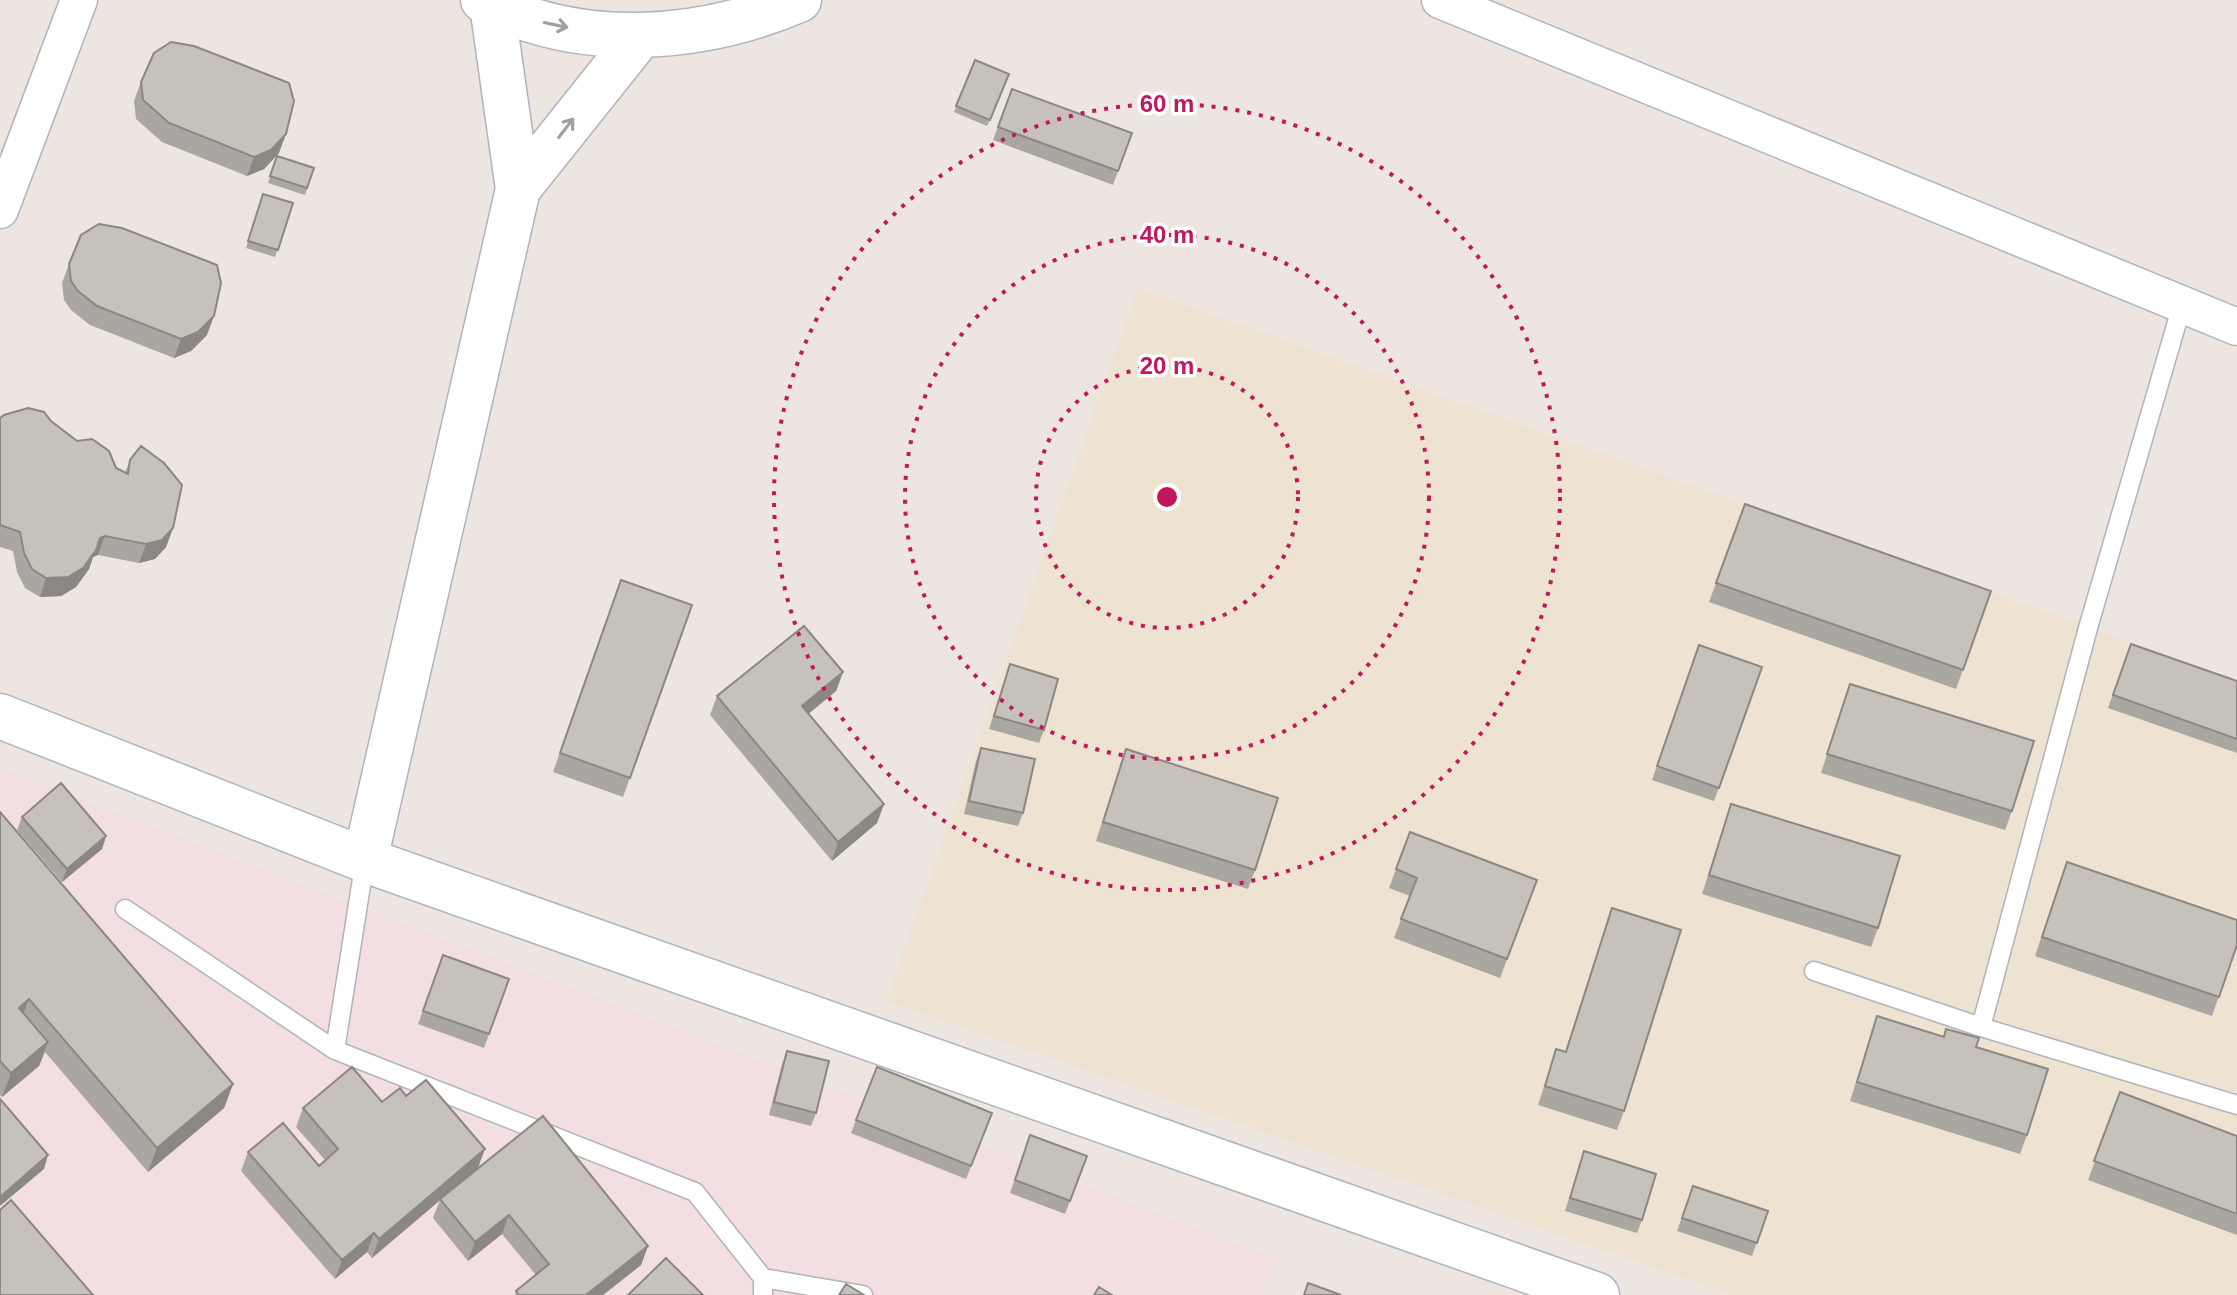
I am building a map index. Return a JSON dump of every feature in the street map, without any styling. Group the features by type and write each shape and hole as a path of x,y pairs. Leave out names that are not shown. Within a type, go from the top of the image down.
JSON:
{"street":[{"path":"0,210 79,0"},
{"path":"365,860 518,189 487,2 540,21 589,32 640,36 726,26 799,0"},
{"path":"1440,0 2237,327"},
{"path":"518,189 640,36"},
{"path":"0,716 365,860 1597,1295"}],"lane":[{"path":"1981,1027 2088,628 2182,305"},
{"path":"335,1050 365,860"},
{"path":"125,909 335,1050 695,1192 763,1286 863,1295"},
{"path":"1814,971 1981,1027 2237,1105"}],"shaded area":[{"path":"1138,288 2237,680 2237,1295 1732,1295 886,1001"},
{"path":"0,768 1276,1259 1262,1295 0,1295"}],"building":[{"path":"171,42 194,46 289,83 294,101 286,134 271,150 254,157 169,123 143,100 141,82 154,53"},
{"path":"975,60 1009,74 990,120 956,106"},
{"path":"1012,89 1132,133 1118,171 998,127"},
{"path":"277,156 314,168 307,188 270,176"},
{"path":"263,194 293,203 278,250 248,241"},
{"path":"99,224 122,228 217,265 221,283 214,316 198,332 181,339 97,306 78,291 71,281 69,264 81,235"},
{"path":"28,408 44,412 77,441 92,439 109,451 116,468 128,474 130,460 141,446 164,463 182,485 173,528 162,540 146,544 105,536 100,538 96,550 83,568 68,577 46,578 32,569 24,553 20,532 0,525 0,418"},
{"path":"1745,504 1991,591 1963,670 1716,583"},
{"path":"621,580 692,605 630,778 560,753"},
{"path":"804,626 843,672 802,706 884,804 838,842 717,696"},
{"path":"2131,644 2237,681 2237,739 2113,695"},
{"path":"1699,645 1762,667 1719,788 1657,766"},
{"path":"1010,664 1058,679 1044,730 994,716"},
{"path":"1850,684 2034,741 2012,811 1827,754"},
{"path":"981,748 1035,759 1023,813 969,801"},
{"path":"1126,749 1278,798 1255,870 1103,822"},
{"path":"61,783 106,836 67,869 22,817"},
{"path":"1731,804 1900,856 1878,928 1709,875"},
{"path":"0,812 233,1084 157,1148 29,999 19,1008 48,1042 11,1073 0,1061"},
{"path":"1410,832 1537,880 1507,959 1401,919 1417,878 1396,869"},
{"path":"2067,862 2237,920 2237,945 2219,997 2042,937"},
{"path":"1612,908 1681,930 1624,1111 1545,1086 1556,1049 1566,1052"},
{"path":"443,955 509,979 489,1034 423,1011"},
{"path":"1877,1016 1944,1037 1946,1029 1979,1038 1976,1047 2048,1069 2027,1135 1857,1082"},
{"path":"787,1051 829,1061 816,1113 774,1102"},
{"path":"352,1067 382,1102 400,1088 406,1096 426,1080 485,1149 379,1239 374,1233 342,1260 248,1152 283,1123 319,1166 338,1149 303,1108"},
{"path":"877,1067 992,1113 971,1166 856,1120"},
{"path":"2120,1092 2237,1136 2237,1214 2094,1161"},
{"path":"0,1099 48,1155 0,1197"},
{"path":"543,1116 648,1246 586,1295 519,1295 516,1291 549,1264 509,1215 475,1242 440,1199"},
{"path":"1030,1135 1087,1156 1070,1201 1015,1180"},
{"path":"1584,1151 1656,1174 1642,1220 1570,1198"},
{"path":"1693,1186 1768,1211 1757,1243 1682,1218"},
{"path":"11,1200 93,1295 0,1295 0,1210"},
{"path":"666,1258 703,1295 628,1295"},
{"path":"1308,1283 1341,1295 1304,1295"},
{"path":"846,1284 864,1295 839,1295"},
{"path":"1099,1287 1112,1295 1094,1295"}]}
